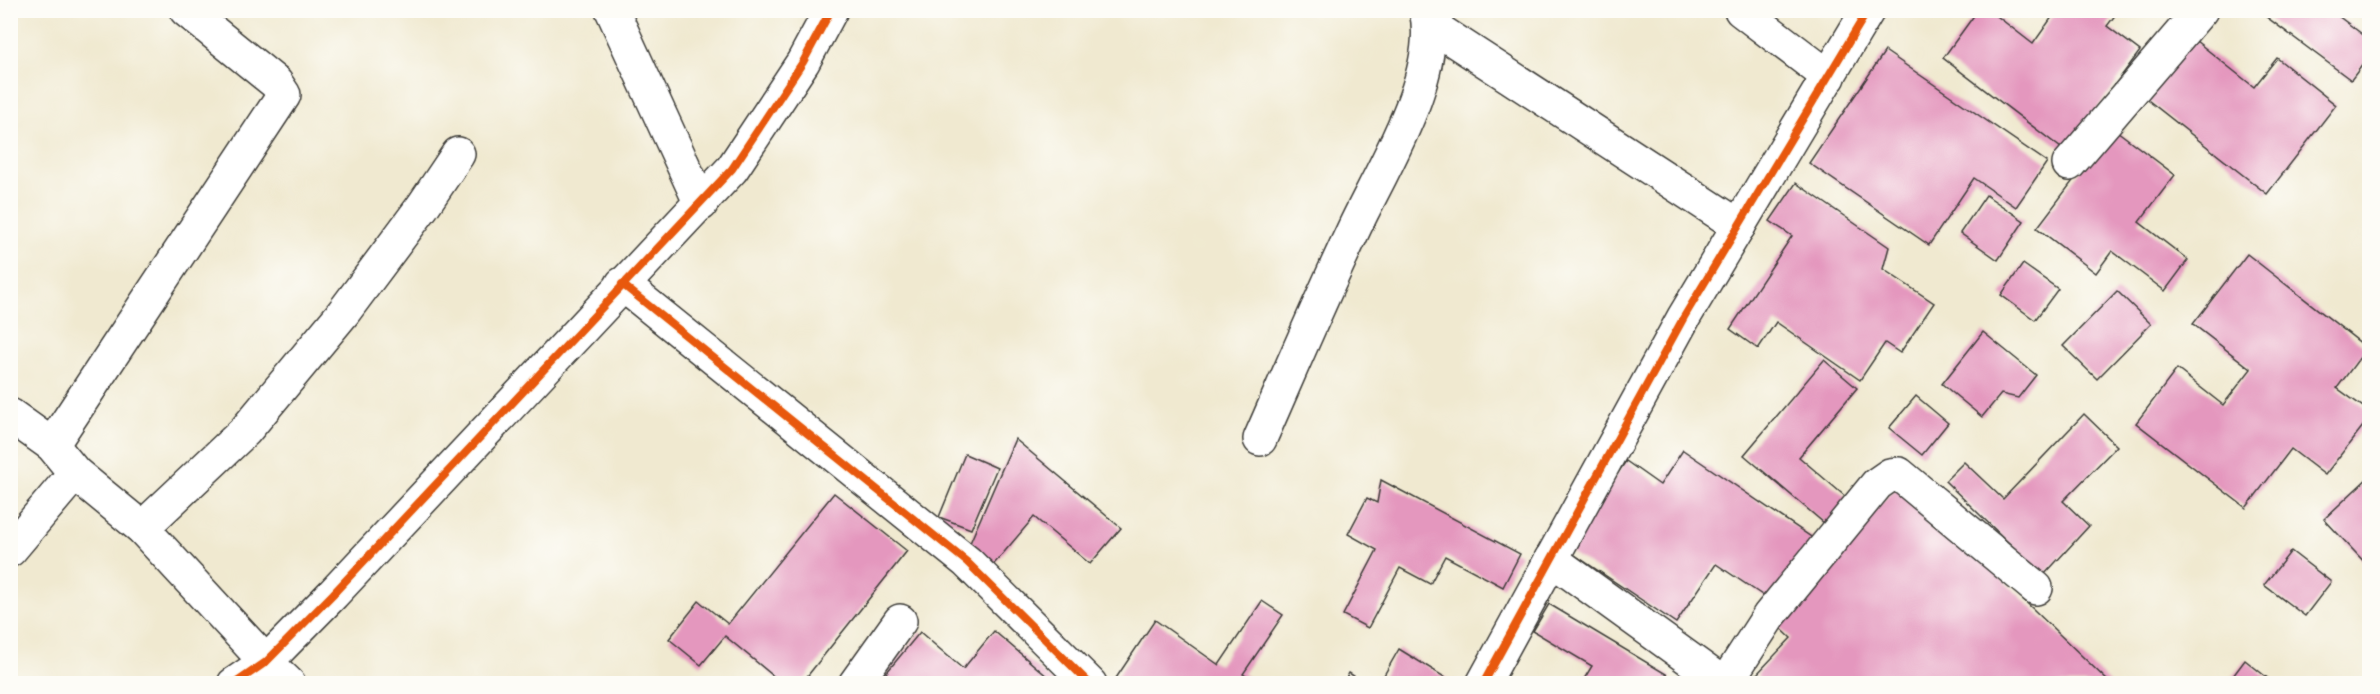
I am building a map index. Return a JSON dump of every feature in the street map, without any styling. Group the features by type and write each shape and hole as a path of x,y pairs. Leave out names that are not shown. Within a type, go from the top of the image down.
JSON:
{"street":[{"path":"52,445 284,95 276,83 186,10"},
{"path":"612,10 701,204"},
{"path":"234,684 278,673 482,436 622,284 701,204 739,159 803,62 831,10"},
{"path":"1740,10 1829,77"},
{"path":"1483,684 1684,317 1868,10"},
{"path":"2069,164 2188,15"},
{"path":"1428,17 1739,226"},
{"path":"1260,439 1351,235 1410,113 1425,66 1428,17"},
{"path":"142,528 245,430 343,313 423,206 458,154"},
{"path":"622,284 967,562 1090,684"},
{"path":"10,414 52,445 75,473 142,528 278,673"},
{"path":"10,549 75,473"},
{"path":"1551,559 1725,684 1769,616 1877,484 1890,475 1899,474 2036,588"},
{"path":"855,684 900,621"}],"building":[{"path":"1978,10 1989,10 2033,44 2057,10 2119,10 2107,26 2140,51 2065,151 1943,58"},
{"path":"2257,10 2330,10 2370,40 2370,55 2351,80"},
{"path":"2186,33 2254,87 2277,58 2336,105 2267,194 2139,93"},
{"path":"1885,51 2047,162 2016,207 1974,178 1929,245 1809,163"},
{"path":"2113,128 2175,175 2139,222 2188,260 2165,291 2112,251 2096,273 2037,228"},
{"path":"1796,183 1889,247 1883,269 1934,303 1900,353 1885,343 1860,380 1776,322 1758,349 1730,329 1792,236 1770,221"},
{"path":"1986,195 2024,221 1998,260 1960,233"},
{"path":"2247,254 2367,348 2337,388 2370,412 2370,417 2325,475 2291,449 2246,508 2136,423 2177,369 2223,405 2251,369 2193,324"},
{"path":"2023,264 2058,289 2035,320 2001,295"},
{"path":"2117,291 2151,324 2097,379 2063,346"},
{"path":"1983,332 2036,375 2018,398 2001,394 1982,417 1942,384"},
{"path":"1824,360 1857,388 1799,457 1853,503 1831,529 1744,455"},
{"path":"1916,396 1948,423 1922,455 1889,428"},
{"path":"2084,414 2117,446 2063,501 2089,526 2043,576 1945,481 1964,462 2003,499"},
{"path":"1015,439 1121,528 1090,564 1034,517 994,564 970,543"},
{"path":"1683,450 1817,541 1774,603 1716,564 1676,623 1566,549 1626,461 1660,485"},
{"path":"965,454 997,468 971,529 939,517"},
{"path":"2370,476 2370,568 2324,519"},
{"path":"1381,480 1520,554 1503,587 1445,556 1430,584 1400,568 1368,628 1343,615 1377,550 1348,534 1367,498 1377,503"},
{"path":"1901,482 2111,684 1766,684 1757,674 1791,638 1771,619"},
{"path":"834,493 907,551 801,684 783,684 725,636 701,665 669,639 699,601 728,624"},
{"path":"2291,551 2331,582 2305,616 2264,585"},
{"path":"1262,601 1283,615 1243,674 1258,684 1112,684 1155,620 1219,665"},
{"path":"1549,604 1671,677 1667,684 1581,684 1592,666 1533,631"},
{"path":"994,631 1056,684 877,684 920,632 963,669"},
{"path":"1399,649 1451,681 1450,684 1379,684"},
{"path":"2245,660 2275,684 2227,684"},
{"path":"1349,673 1366,684 1343,684"}],"cycle path":[{"path":"234,684 266,662 333,594 732,169 803,62 831,10"},
{"path":"1483,684 1684,317 1868,10"},
{"path":"622,284 967,562 1090,684"}]}
